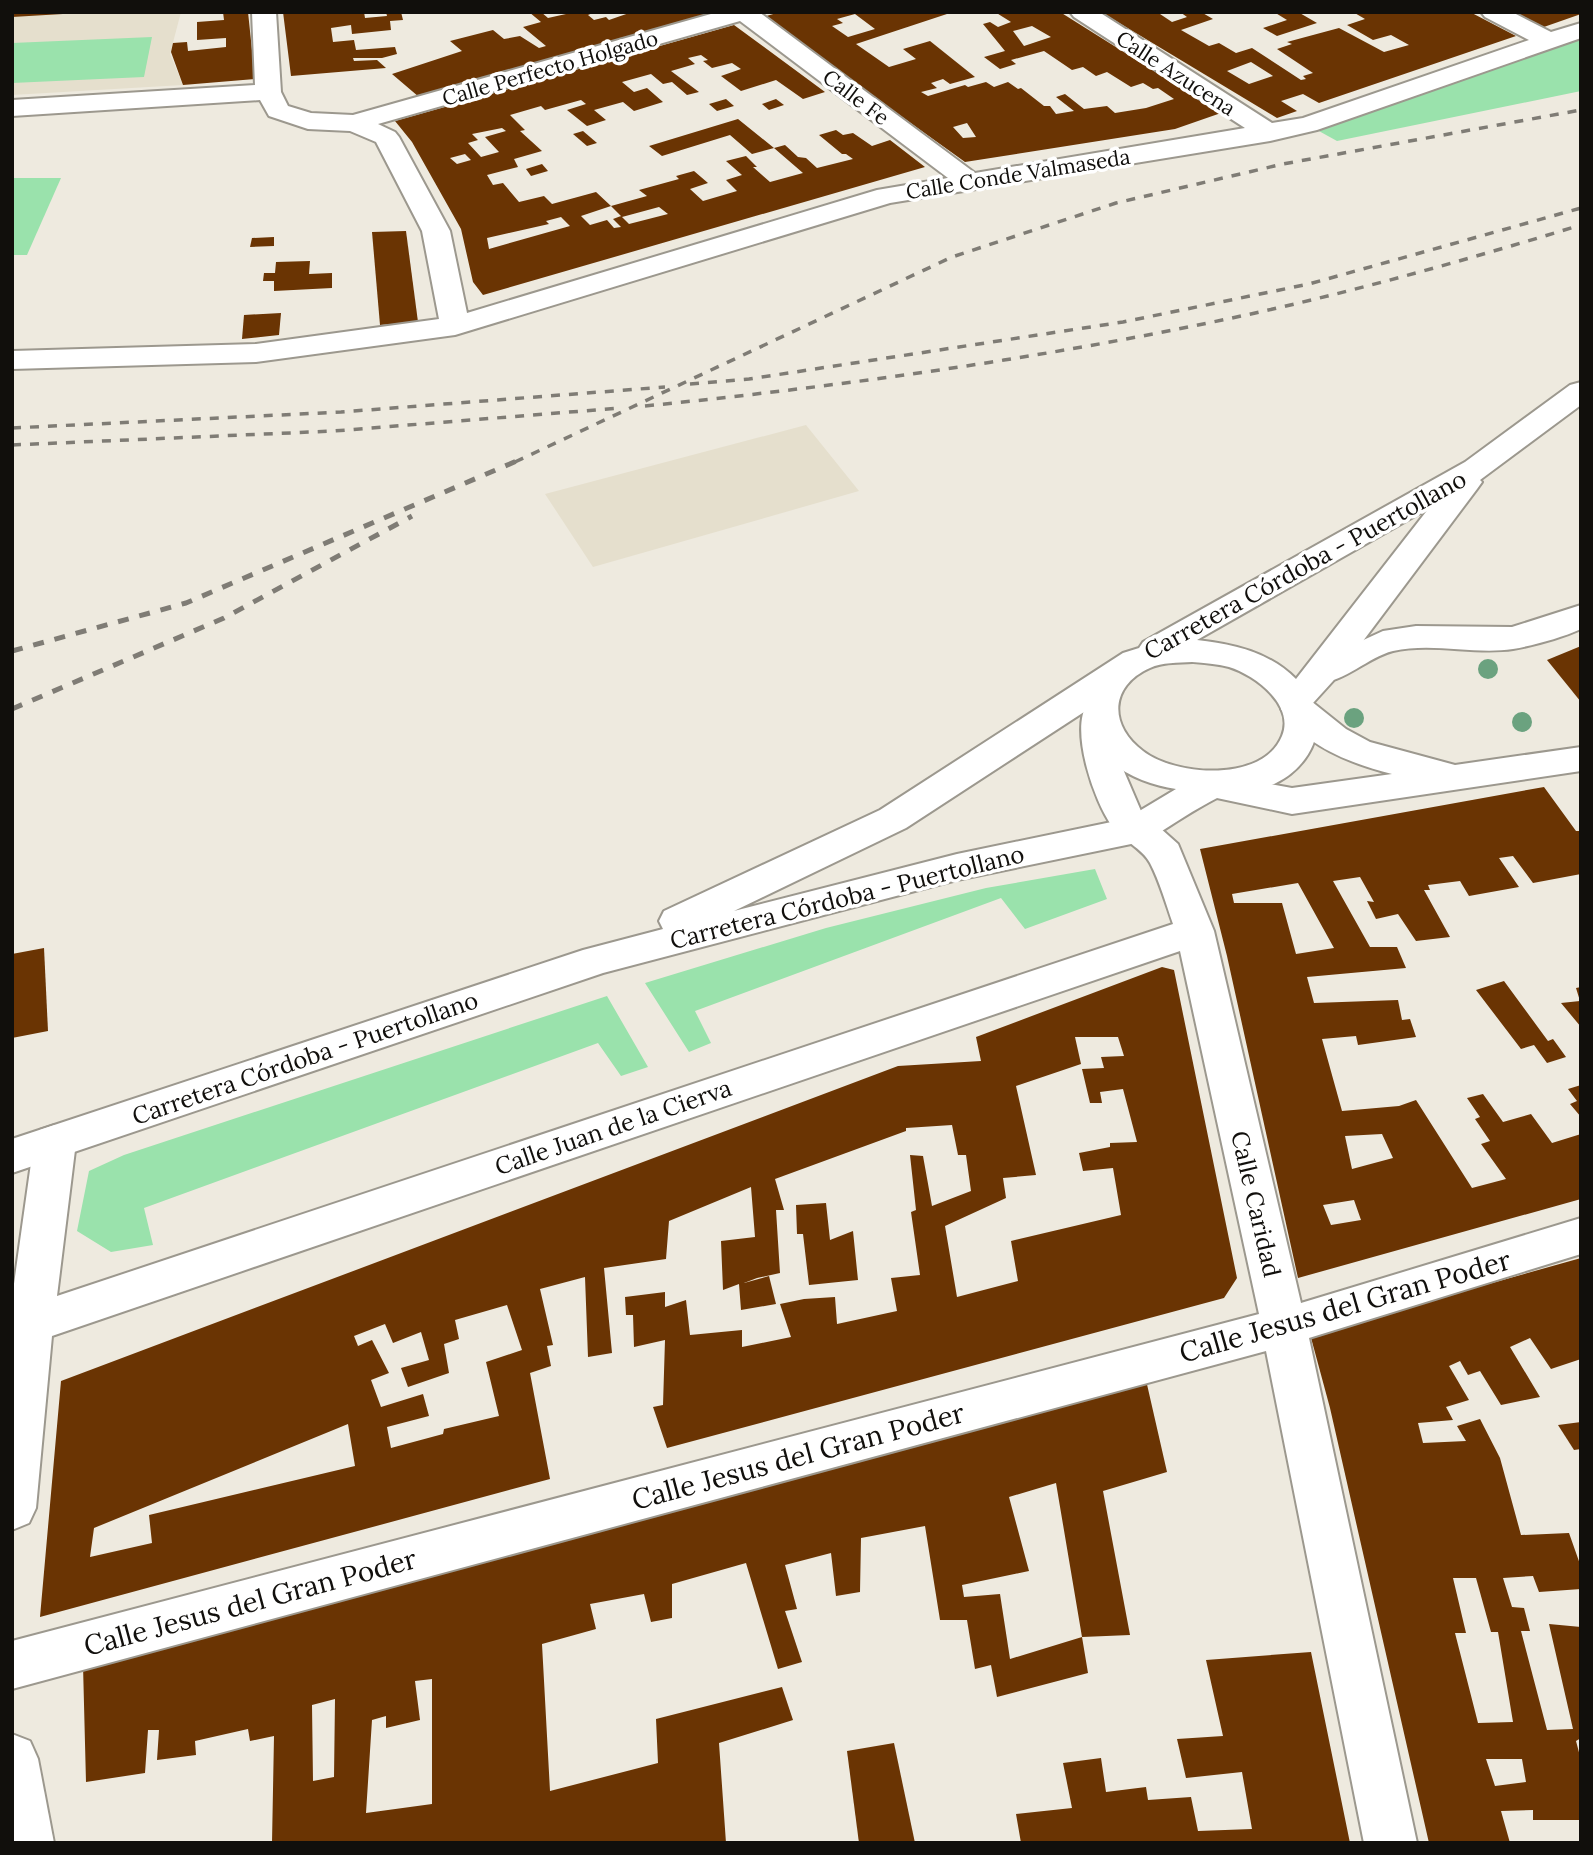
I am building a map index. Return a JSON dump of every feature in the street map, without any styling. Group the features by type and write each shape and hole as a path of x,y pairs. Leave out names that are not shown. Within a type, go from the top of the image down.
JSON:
{"main road":[{"path":"264,12 268,92 278,111 307,121 354,123 386,137 436,231 455,326"},
{"name":"Calle Perfecto Holgado","path":"354,123 744,12"},
{"name":"Calle Fe","path":"744,12 969,181"},
{"name":"Calle Azucena","path":"1082,12 1270,133"},
{"path":"1493,12 1549,41"},
{"name":"Calle Conde Valmaseda","path":"12,360 256,354 455,326 886,196 1308,125 1581,30"},
{"path":"12,108 268,92"},
{"path":"1476,469 1581,391"},
{"name":"Carretera Córdoba - Puertollano","path":"597,960 893,819 1123,669 1476,469"},
{"name":"Carretera Córdoba - Puertollano","path":"1297,705 1476,469"},
{"path":"1321,673 1383,642 1416,637 1512,638 1561,625 1581,616"},
{"path":"1471,776 1408,766 1373,755 1335,738 1297,705 1278,681 1254,665 1224,655 1192,651 1161,653 1123,669 1102,694 1099,712 1105,734 1123,754 1148,771 1292,801 1471,776 1581,759"},
{"path":"1211,785 1242,782 1269,773 1299,743 1303,726 1297,705"},
{"name":"Calle Caridad","path":"1099,712 1102,762 1125,817 1136,830 1165,853 1195,931 1284,1327 1391,1843"},
{"name":"Carretera Córdoba - Puertollano","path":"12,1156 597,960 957,867 1136,830 1211,785"},
{"name":"Calle Juan de la Cierva","path":"31,1324 1195,931"},
{"path":"12,1508 31,1324 29,1212 55,1142"},
{"name":"Calle Jesus del Gran Poder","path":"12,1665 1284,1327 1581,1237"},
{"path":"12,1759 27,1843"}],"shaded area":[{"path":"12,12 181,12 170,54 183,85 12,95"},
{"path":"806,425 859,491 593,567 545,494"}],"green space":[{"path":"1581,30 1581,91 1337,141 1308,125"},
{"path":"152,37 144,77 12,83 12,43"},
{"path":"12,178 61,178 27,255 12,255"},
{"path":"1095,869 1107,899 1025,929 1001,898 695,1011 711,1043 689,1052 645,983 826,928 986,888"},
{"path":"607,996 648,1067 621,1076 598,1043 144,1208 153,1245 111,1252 77,1231 89,1171 124,1155"}],"building":[{"path":"12,12 63,12 63,14 12,17"},
{"path":"223,12 248,12 255,79 183,85 171,52 173,43 187,42 188,51 226,47 226,38 197,40 197,22 224,20"},
{"path":"283,12 364,12 365,18 387,16 386,12 401,12 403,20 390,21 391,30 352,34 351,25 331,28 333,42 354,40 356,50 395,47 397,54 382,58 353,58 354,61 377,60 386,68 291,76"},
{"path":"529,12 541,12 548,18 595,12 588,15 594,20 606,17 609,20 632,12 710,13 419,97 392,74 462,51 450,41 493,30 504,39 520,36 539,48 546,46 523,27 541,22"},
{"path":"780,12 953,12 856,44 889,67 916,59 903,49 930,41 975,77 950,84 943,79 931,83 937,88 921,92 928,96 965,85 968,87 986,82 994,87 1008,82 1018,89 1021,88 1044,106 1050,106 1056,114 1074,111 1056,97 1065,94 1084,109 1107,106 1115,113 1146,108 1174,99 1158,88 1153,89 1143,83 1131,87 1107,72 1096,76 1083,67 1072,70 1044,51 1011,60 1016,64 1000,69 984,57 1005,51 983,24 990,22 998,27 1011,22 995,12 1060,12 1221,113 1175,129 965,162 763,17","holes":["855,14 875,29 848,37 832,26 843,23 837,19","1032,26 1051,37 1024,46 1013,31","967,123 976,137 963,138 953,127"]},
{"path":"1101,12 1165,12 1160,14 1172,22 1187,17 1180,12 1201,12 1213,19 1181,30 1209,46 1219,43 1236,53 1252,48 1301,80 1306,79 1303,76 1313,73 1277,49 1292,44 1287,42 1339,28 1384,52 1409,45 1391,35 1373,40 1347,25 1365,19 1353,12 1470,12 1516,36 1319,103 1303,94 1281,101 1297,111 1277,118","holes":["1251,62 1273,76 1249,84 1227,71"]},
{"path":"1274,12 1298,12 1317,23 1277,36 1263,28 1287,20"},
{"path":"1511,12 1581,12 1581,14 1541,28"},
{"path":"734,25 825,92 803,99 776,80 741,91 721,76 741,69 732,63 712,68 703,61 708,60 701,55 688,58 695,64 671,71 699,92 687,95 672,82 663,84 651,74 622,82 634,92 647,88 663,102 634,111 623,102 594,110 606,120 587,126 567,110 586,104 581,100 545,110 541,106 510,115 525,130 520,131 542,151 514,159 518,167 487,175 493,185 503,183 519,202 544,196 552,204 596,192 611,206 647,196 639,190 679,179 676,176 694,171 708,183 690,189 703,201 737,191 726,180 742,175 726,161 746,156 757,167 753,167 770,182 803,173 774,148 785,145 798,157 806,158 817,168 853,159 842,154 819,135 836,130 843,135 853,133 872,146 890,140 925,167 483,295 473,282 461,229 412,142 395,121","holes":["502,128 506,131 485,137 499,152 481,157 468,143 478,140 472,134","465,154 471,160 457,164 450,158","611,206 621,216 613,219 621,227 614,228 607,220 590,225 581,216","659,207 668,214 629,224 622,217","561,217 570,226 489,249 487,238 549,224 546,221"]},
{"path":"726,99 734,106 717,111 709,104"},
{"path":"776,99 784,105 769,110 762,104"},
{"path":"738,119 774,148 752,154 730,135 662,156 649,146"},
{"path":"583,131 597,143 587,146 573,134"},
{"path":"542,164 548,171 531,176 526,169"},
{"path":"406,231 418,322 380,325 372,232"},
{"path":"274,237 274,246 250,247 252,238"},
{"path":"310,261 309,274 332,273 332,288 274,291 274,281 263,281 264,273 275,273 276,262"},
{"path":"281,313 279,335 242,339 244,315"},
{"path":"1581,646 1581,702 1547,660"},
{"path":"1544,787 1576,831 1581,831 1581,874 1533,883 1513,856 1499,858 1519,887 1469,896 1460,881 1428,885 1430,890 1424,890 1450,937 1416,941 1398,914 1376,919 1367,901 1374,902 1360,877 1333,881 1370,947 1397,947 1406,968 1307,977 1314,1003 1398,1000 1402,1020 1410,1019 1416,1037 1358,1045 1356,1036 1322,1039 1342,1111 1399,1106 1416,1100 1472,1188 1506,1179 1481,1144 1490,1141 1475,1119 1480,1117 1467,1098 1483,1094 1503,1122 1531,1114 1552,1143 1581,1134 1581,1199 1298,1278 1227,956 1200,849","holes":["1298,883 1334,948 1296,954 1282,903 1234,903 1232,894","1382,1134 1393,1158 1352,1169 1345,1136","1354,1200 1361,1220 1331,1225 1323,1205"]},
{"path":"44,948 48,1031 12,1038 12,954"},
{"path":"1162,967 1174,970 1237,1278 1224,1298 667,1448 653,1407 663,1405 665,1340 634,1347 633,1315 626,1315 625,1297 665,1292 665,1307 686,1300 690,1335 742,1330 742,1347 791,1337 780,1304 835,1297 837,1324 897,1311 891,1278 920,1275 911,1212 916,1210 910,1155 923,1156 932,1206 971,1191 966,1155 958,1155 952,1125 906,1128 906,1131 775,1179 784,1210 776,1210 780,1273 757,1278 744,1283 769,1276 776,1304 741,1310 739,1284 723,1290 721,1241 755,1237 751,1187 669,1221 666,1259 604,1268 612,1353 588,1357 585,1277 540,1289 553,1345 547,1346 551,1366 530,1373 550,1479 40,1617 61,1381 898,1066 981,1061 976,1037","holes":["1075,1037 1118,1037 1124,1056 1101,1057 1104,1068 1082,1069 1090,1103 1102,1103 1100,1092 1123,1089 1137,1142 1110,1143 1110,1147 1079,1153 1083,1171 1113,1168 1121,1215 1011,1241 1018,1281 957,1297 945,1226 1006,1198 1003,1178 1036,1175 1016,1086 1081,1064","507,1305 522,1350 486,1362 499,1416 444,1429 443,1434 391,1448 387,1427 429,1416 423,1394 381,1407 371,1380 389,1373 372,1340 358,1346 354,1336 385,1324 393,1343 421,1332 429,1360 401,1368 408,1387 449,1373 444,1344 459,1339 455,1320","348,1424 355,1466 149,1515 152,1543 90,1557 94,1528"]},
{"path":"1504,981 1548,1041 1553,1039 1566,1057 1547,1063 1534,1045 1521,1049 1476,990"},
{"path":"1581,987 1581,1027 1561,1003 1580,1001 1576,988"},
{"path":"1581,1085 1581,1117 1570,1104 1577,1101 1568,1089"},
{"path":"826,1203 830,1240 853,1231 858,1280 809,1285 803,1234 797,1234 796,1205"},
{"path":"1581,1258 1581,1359 1551,1369 1530,1338 1510,1347 1540,1397 1501,1405 1480,1371 1468,1375 1460,1361 1449,1366 1469,1400 1446,1407 1453,1420 1418,1423 1423,1443 1466,1441 1457,1426 1480,1419 1500,1458 1521,1535 1569,1533 1581,1567 1581,1589 1539,1592 1533,1576 1503,1578 1512,1607 1524,1608 1530,1631 1521,1631 1547,1730 1573,1729 1549,1624 1581,1627 1581,1738 1576,1741 1581,1760 1581,1820 1533,1820 1533,1810 1501,1811 1510,1843 1429,1843 1330,1408 1310,1334","holes":["1453,1578 1476,1578 1491,1632 1498,1632 1513,1722 1478,1723 1455,1633 1466,1633","1486,1759 1522,1759 1526,1782 1495,1786"]},
{"path":"1146,1380 1167,1472 1103,1491 1130,1635 1082,1637 1088,1673 997,1697 991,1665 975,1669 967,1620 940,1620 925,1526 861,1538 860,1592 836,1596 831,1553 785,1565 797,1609 785,1611 802,1662 778,1669 746,1563 672,1584 672,1618 651,1622 644,1594 590,1604 596,1629 542,1644 550,1791 658,1763 656,1719 782,1687 793,1720 719,1743 726,1843 272,1843 274,1736 250,1741 248,1729 195,1741 196,1755 157,1760 159,1730 148,1730 145,1773 86,1782 83,1665","holes":["1056,1483 1082,1637 1010,1659 1000,1594 964,1597 962,1585 1029,1571 1009,1497","432,1679 432,1804 366,1813 372,1720 386,1716 386,1728 420,1720 415,1681","335,1699 334,1777 313,1781 312,1705"]},
{"path":"1581,1422 1581,1449 1574,1450 1558,1425"},
{"path":"1311,1652 1350,1843 1021,1843 1016,1814 1072,1808 1063,1763 1101,1758 1106,1792 1146,1787 1148,1800 1191,1797 1198,1831 1252,1829 1242,1772 1186,1778 1177,1739 1223,1736 1206,1660"},
{"path":"894,1743 915,1843 859,1843 847,1751"}],"railway":[{"path":"515,462 952,257 1116,203 1283,164 1581,110"},
{"path":"690,384 749,379 1123,322 1309,284 1581,208"},
{"path":"645,406 940,370 1159,333 1364,287 1581,225"},
{"path":"12,428 341,412 665,387"},
{"path":"12,445 334,431 620,408"},
{"path":"12,651 186,603 519,460"},
{"path":"12,709 224,618 412,516"}]}
